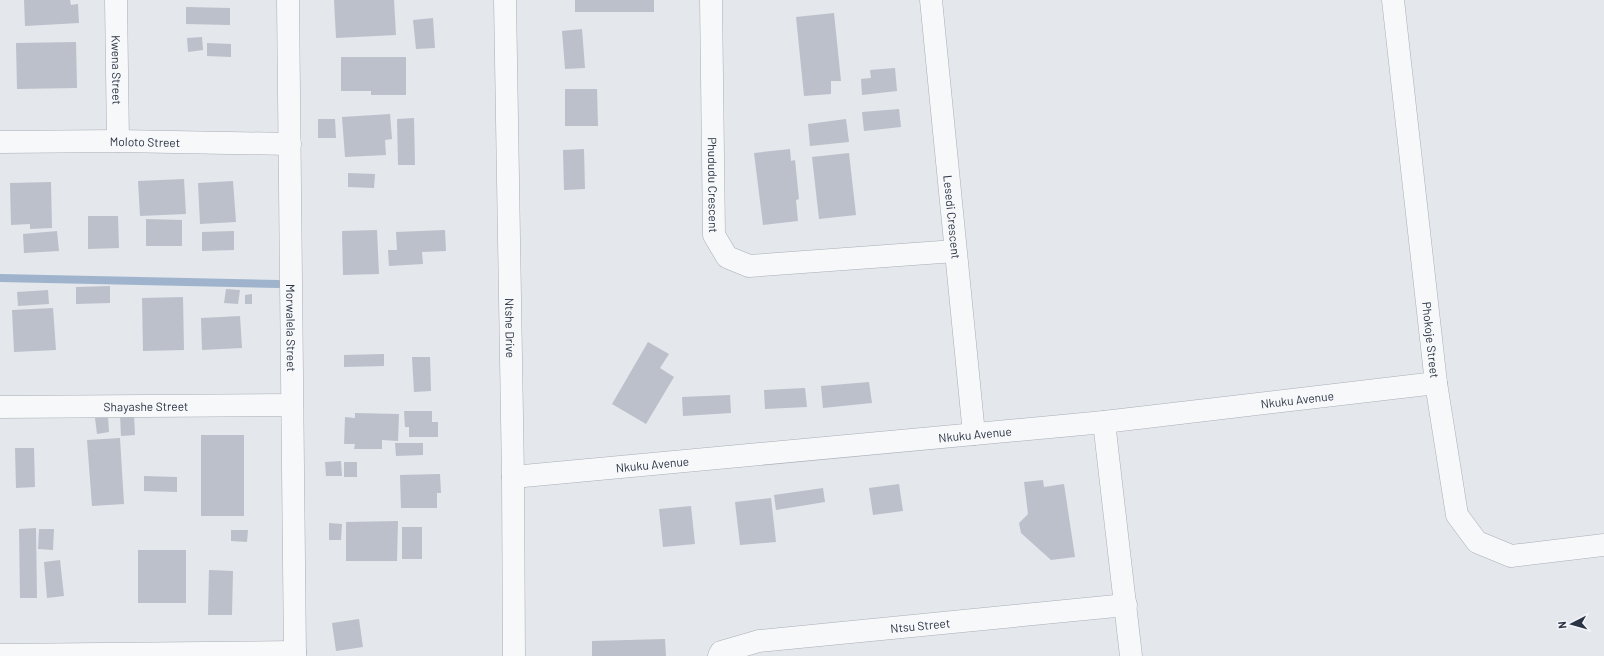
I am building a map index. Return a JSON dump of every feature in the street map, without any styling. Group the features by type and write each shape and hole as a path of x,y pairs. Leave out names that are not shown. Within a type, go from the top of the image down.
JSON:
{"street":[{"name":"Kwena Street","path":"116,0 118,141"},
{"name":"Morwalela Street","path":"288,0 295,654"},
{"name":"Ntshe Drive","path":"505,0 513,478 514,656"},
{"name":"Phududu Crescent","path":"711,0 714,235 727,257 749,266 955,251"},
{"name":"Lesedi Crescent","path":"931,0 974,434"},
{"name":"Phokoje Street","path":"1393,0 1436,383 1457,515 1477,542 1511,556 1604,546"},
{"name":"Moloto Street","path":"0,142 118,141 290,144"},
{"name":"Nkuku Avenue","path":"513,478 1104,422 1436,383"},
{"name":"Shayashe Street","path":"0,407 292,405"},
{"path":"1104,422 1131,656"},
{"name":"Ntsu Street","path":"719,656 721,652 759,641 1126,605"},
{"path":"0,655 295,654"}],"building":[{"path":"24,0 70,0 71,5 78,4 79,23 25,26"},
{"path":"334,0 394,0 396,35 336,38"},
{"path":"575,0 654,0 654,12 575,12"},
{"path":"186,7 230,8 230,25 186,24"},
{"path":"834,13 841,81 831,81 831,94 804,96 796,17"},
{"path":"433,18 435,48 416,49 413,20"},
{"path":"582,29 585,68 565,69 562,31"},
{"path":"202,37 203,50 188,52 187,38"},
{"path":"76,42 77,88 17,89 16,43"},
{"path":"207,43 231,44 231,57 207,56"},
{"path":"341,57 406,57 406,95 371,95 371,91 341,91"},
{"path":"895,68 897,91 862,95 861,79 871,78 870,70"},
{"path":"565,89 597,89 598,126 565,126"},
{"path":"899,109 901,127 864,131 862,112"},
{"path":"390,114 392,139 385,140 386,155 345,157 342,117"},
{"path":"414,118 415,165 398,165 397,119"},
{"path":"318,119 335,119 336,138 318,138"},
{"path":"846,119 849,142 810,146 808,124"},
{"path":"584,149 585,189 564,190 563,150"},
{"path":"790,149 791,161 795,160 799,199 796,200 798,221 763,225 754,153"},
{"path":"849,153 856,215 819,219 812,157"},
{"path":"348,173 375,174 374,188 348,187"},
{"path":"184,179 186,214 140,216 138,181"},
{"path":"233,181 236,222 200,224 198,183"},
{"path":"51,182 52,228 30,229 30,224 11,225 10,183"},
{"path":"88,216 118,216 119,248 88,249"},
{"path":"146,219 182,220 182,246 146,246"},
{"path":"377,230 379,274 343,275 342,231"},
{"path":"445,230 446,251 422,252 423,264 389,266 388,250 397,250 396,232"},
{"path":"57,231 59,251 24,253 23,234"},
{"path":"234,231 234,250 202,251 202,232"},
{"path":"110,286 110,303 76,304 76,287"},
{"path":"226,289 240,290 238,304 224,303"},
{"path":"48,290 49,304 18,306 17,292"},
{"path":"252,294 252,304 245,304 245,295"},
{"path":"183,297 184,350 143,351 142,298"},
{"path":"53,308 56,350 14,352 12,310"},
{"path":"240,316 242,348 202,350 201,318"},
{"path":"648,342 669,354 660,368 674,377 646,424 612,404"},
{"path":"384,354 384,366 344,367 344,355"},
{"path":"412,357 430,357 431,391 414,392"},
{"path":"869,382 872,403 823,408 821,386"},
{"path":"805,388 807,407 765,409 764,390"},
{"path":"730,395 731,413 683,416 682,397"},
{"path":"404,411 432,411 432,422 438,422 438,437 409,437 409,427 405,427"},
{"path":"355,413 399,414 398,441 382,440 382,449 354,449 355,444 344,444 345,417 355,418"},
{"path":"120,415 134,415 135,435 121,436"},
{"path":"108,416 109,432 97,434 95,418"},
{"path":"201,435 244,435 244,516 201,516"},
{"path":"120,438 124,504 92,506 87,440"},
{"path":"395,443 423,443 423,455 396,456"},
{"path":"15,448 34,448 35,487 16,488"},
{"path":"341,461 342,476 326,476 325,462"},
{"path":"344,462 357,462 357,477 344,477"},
{"path":"440,474 441,493 437,493 437,508 401,508 400,475"},
{"path":"144,476 177,477 177,492 144,491"},
{"path":"1043,480 1044,487 1064,484 1075,557 1051,560 1021,533 1019,523 1028,514 1024,482"},
{"path":"899,484 903,511 873,515 869,488"},
{"path":"823,488 825,502 776,510 774,495"},
{"path":"771,498 776,542 740,545 735,502"},
{"path":"691,506 695,544 663,547 659,509"},
{"path":"398,521 397,561 346,561 346,522"},
{"path":"329,523 342,524 341,540 329,540"},
{"path":"402,527 422,527 422,559 402,559"},
{"path":"36,528 37,598 20,598 19,529"},
{"path":"39,529 54,529 53,550 38,549"},
{"path":"231,530 248,530 247,542 231,541"},
{"path":"138,550 186,550 186,603 138,603"},
{"path":"60,560 64,596 47,598 44,562"},
{"path":"209,570 233,571 232,615 208,615"},
{"path":"359,619 363,647 336,651 332,623"},
{"path":"665,639 666,656 592,656 592,641"}],"waterway":[{"path":"0,278 278,284"}]}
